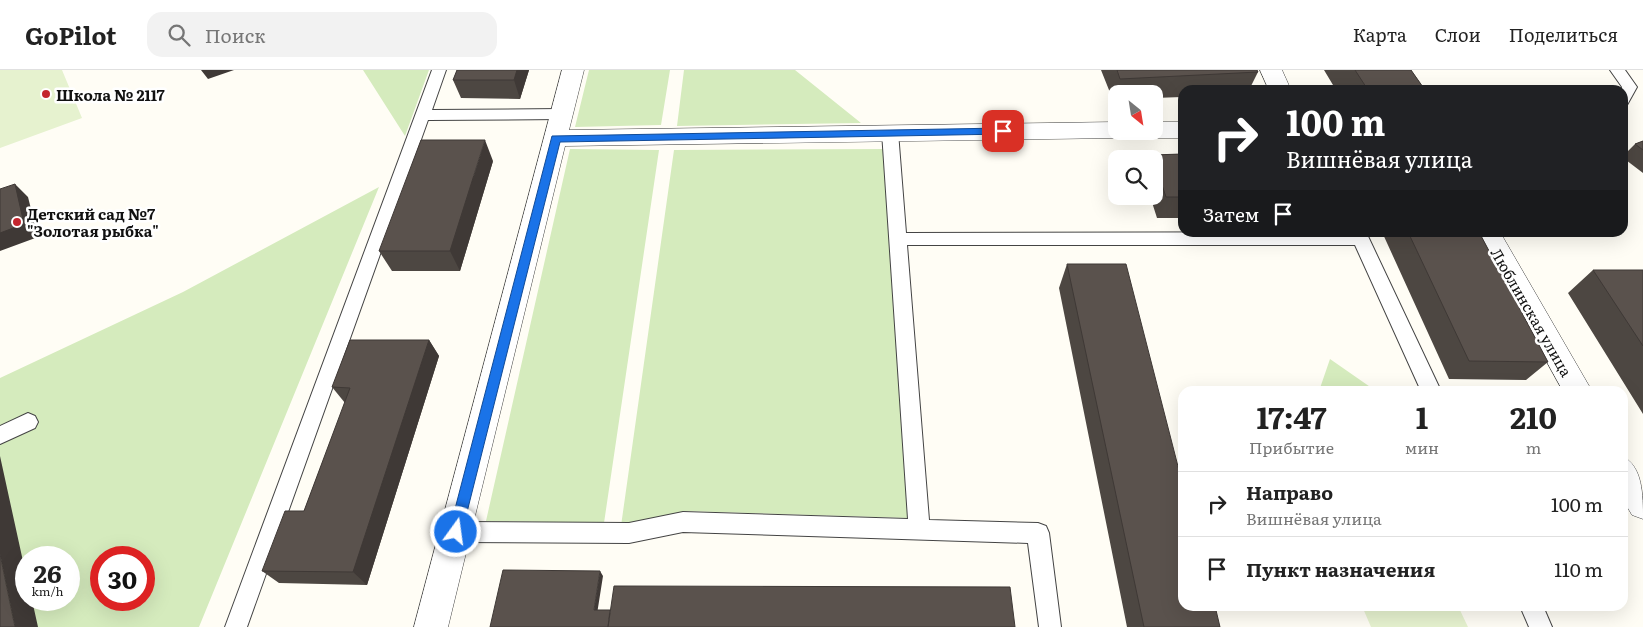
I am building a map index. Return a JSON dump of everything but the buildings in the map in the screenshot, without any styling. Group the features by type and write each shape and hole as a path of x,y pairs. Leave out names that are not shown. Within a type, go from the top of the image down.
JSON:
{"street":[{"path":"431,627 573,70"},
{"path":"1271,70 1278,85"},
{"path":"559,126 890,132 1108,130"},
{"path":"1163,130 1178,130"},
{"name":"Люблинская улица","path":"1490,237 1575,386"},
{"path":"1628,485 1635,502"}],"lane":[{"path":"236,627 439,70"},
{"path":"1617,70 1630,87 1628,90"},
{"path":"422,115 559,126"},
{"path":"890,132 919,528"},
{"path":"898,238 1178,237"},
{"path":"1358,237 1429,386"},
{"path":"0,435 28,422"},
{"path":"456,532 629,533 683,522 1038,533 1050,627"},
{"path":"1533,611 1541,627"}],"green space":[{"name":"Школа № 2117","path":"0,70 62,70 82,118 0,148"},
{"path":"363,70 429,70 405,136"},
{"path":"589,70 670,70 661,125 575,127"},
{"path":"684,70 795,70 861,123 677,126"},
{"path":"570,149 659,150 604,523 486,521"},
{"path":"887,149 908,518 686,511 621,526 674,150"},
{"path":"379,187 199,627 0,627 0,378 183,292"},
{"path":"1330,359 1369,386 1321,386"},
{"path":"1364,611 1460,611 1468,627 1371,627"}],"place":[{"name":"Школа № 2117","path":"46,94"},
{"name":"Детский сад №7 \"Золотая рыбка\"","path":"17,222"}],"route":[{"path":"456,532 556,138 1003,131"}]}
